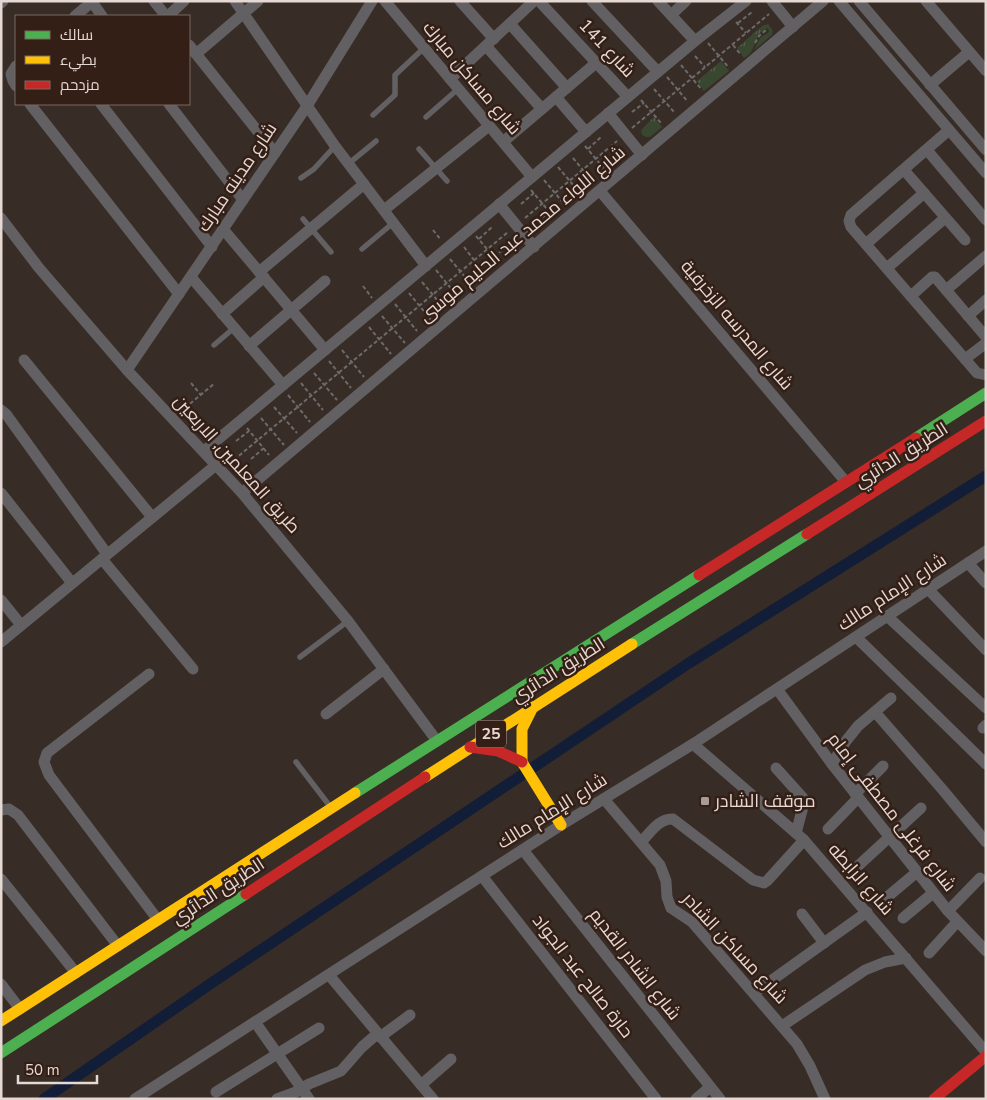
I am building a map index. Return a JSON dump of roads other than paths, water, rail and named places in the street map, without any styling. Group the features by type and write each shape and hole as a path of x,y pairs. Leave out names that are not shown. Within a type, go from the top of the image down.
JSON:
{"main road":[{"name":"الطريق الدائري","path":"1,1021 331,808 986,393"},
{"name":"الطريق الدائري","path":"2,1051 534,706 986,421"},
{"path":"932,426 935,440 948,446"},
{"path":"892,452 898,451 906,457 909,461 908,471"},
{"path":"534,706 522,729 522,762 561,826"},
{"path":"470,747 498,751 522,762"},
{"path":"934,1099 985,1057"}],"street":[{"path":"154,1 166,15"},
{"path":"168,15 184,1"},
{"path":"235,1 348,164 428,264"},
{"path":"258,1 244,14 192,49 276,153"},
{"name":"شارع مدينه مبارك","path":"128,370 276,153 372,1"},
{"name":"شارع مساكن مبارك","path":"385,1 532,177"},
{"path":"460,1 490,43 542,109"},
{"path":"450,79 534,1"},
{"name":"شارع 141","path":"539,1 596,63 631,94"},
{"path":"592,1 659,71"},
{"path":"658,1 695,41"},
{"path":"671,15 686,1"},
{"path":"204,451 608,113 746,1"},
{"name":"شارع اللواء محمد عبد الحليم موسى","path":"242,493 823,1"},
{"path":"839,1 986,173"},
{"path":"859,1 986,150"},
{"path":"926,1 986,71"},
{"path":"76,15 92,2 101,15"},
{"path":"775,4 794,26"},
{"path":"510,24 567,88"},
{"path":"930,85 969,52"},
{"path":"503,142 596,63"},
{"path":"15,68 12,74 15,84"},
{"path":"556,97 583,135"},
{"path":"31,105 179,294"},
{"path":"101,105 212,247"},
{"path":"170,105 243,200"},
{"path":"608,113 642,155"},
{"path":"384,210 489,126"},
{"path":"949,130 850,218 849,224 977,373 986,375"},
{"path":"927,150 986,220"},
{"path":"904,170 965,240"},
{"path":"222,314 311,229 364,184"},
{"name":"شارع المدرسه الزخرفية","path":"600,191 846,482"},
{"path":"866,244 924,193"},
{"path":"499,204 534,247"},
{"name":"طريق المعلمين, الاربعين","path":"1,218 39,268 128,370 242,493 348,620 437,741"},
{"path":"887,268 945,218"},
{"path":"223,229 323,351"},
{"path":"946,290 986,256"},
{"path":"191,277 282,386"},
{"path":"911,296 935,277 986,337"},
{"path":"249,346 325,281"},
{"path":"968,316 986,300"},
{"path":"965,359 986,343"},
{"path":"24,360 152,518"},
{"path":"1,410 6,414 104,556 193,669"},
{"path":"1,642 104,556 219,468"},
{"path":"1,493 72,583"},
{"name":"شارع الإمام مالك","path":"135,1099 482,876 693,744 986,551"},
{"path":"968,563 986,583"},
{"path":"928,589 986,650"},
{"path":"1,600 21,625"},
{"path":"887,616 986,708"},
{"path":"856,637 986,764"},
{"path":"326,714 384,669"},
{"path":"149,674 47,754 44,762 49,775 158,920"},
{"name":"شارع فرغلى مصطفى إمام","path":"777,689 832,764 933,893 957,922 986,951"},
{"path":"832,764 852,732 891,698"},
{"path":"875,712 986,842"},
{"name":"شارع الرابطه","path":"693,744 800,836 906,958 985,1057"},
{"path":"828,829 883,766"},
{"path":"641,842 661,822 667,818 673,819 753,880 764,883 800,836 804,804 803,798 776,768"},
{"name":"شارع مساكن الشادر","path":"604,799 657,860 663,870 667,897 671,908 692,922 782,1026 804,1054 825,1099"},
{"path":"860,865 921,808"},
{"path":"1,810 9,809 18,815 118,946"},
{"name":"شارع الشادر القديم","path":"523,850 720,1099"},
{"path":"886,898 917,872"},
{"name":"حارة صالح عبد الجواد","path":"482,876 656,1099"},
{"path":"948,911 980,878"},
{"path":"1,879 76,973"},
{"path":"903,918 933,893"},
{"path":"754,993 867,912"},
{"path":"802,914 824,943"},
{"path":"929,953 957,922"},
{"path":"782,1026 865,970 885,962 906,958"},
{"path":"329,975 431,1098"},
{"path":"1,984 20,1009"},
{"path":"277,1099 341,1071 362,1047 410,1015"},
{"path":"255,1022 310,1099"},
{"path":"216,1092 318,1028"},
{"path":"421,1085 451,1059"},
{"path":"696,1099 710,1087"}],"lane":[{"path":"373,115 395,95 395,75 424,48"},
{"path":"426,117 458,89"},
{"path":"348,164 376,141"},
{"path":"301,178 314,169 335,146"},
{"path":"419,149 447,181"},
{"path":"303,219 331,252"},
{"path":"362,249 394,223"},
{"path":"214,345 234,328"},
{"path":"300,657 348,620"},
{"path":"296,762 331,808"}],"waterway":[{"path":"44,1099 213,982 689,663 986,476"}],"place":[{"name":"موقف الشادر","path":"705,801"}]}
